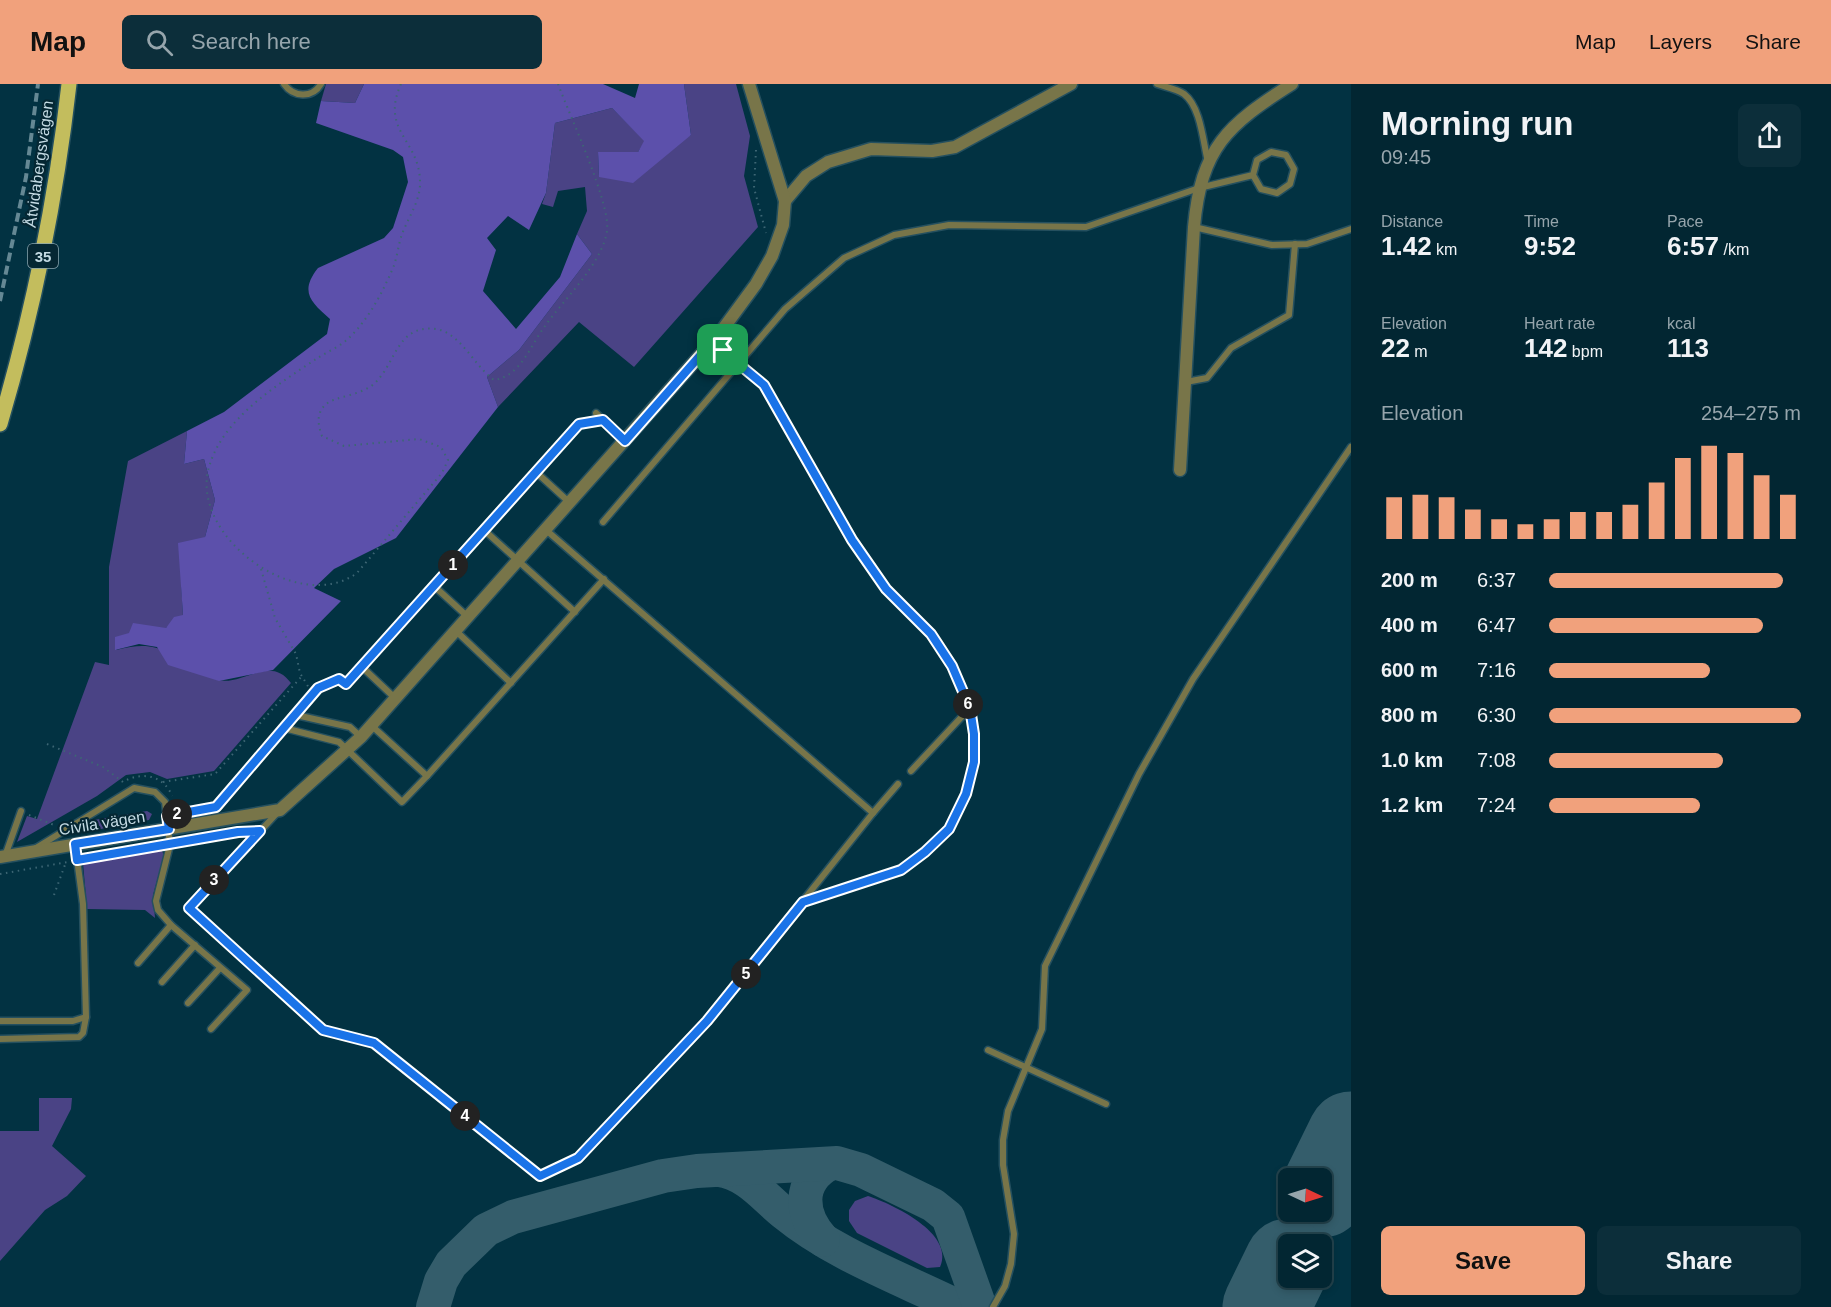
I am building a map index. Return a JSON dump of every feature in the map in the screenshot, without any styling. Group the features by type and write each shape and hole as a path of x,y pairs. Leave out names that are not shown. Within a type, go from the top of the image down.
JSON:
{"main road":[{"name":"Åtvidabergsvägen","path":"0,424 24,340 47,237 69,84"}],"street":[{"path":"280,810 372,726 712,342 756,284 772,256 783,225 785,201 749,84"},
{"path":"785,201 806,176 828,162 871,149 932,151 955,147 1071,84"},
{"path":"1180,470 1194,227 1199,188 1208,162 1230,128 1258,105 1292,84"},
{"name":"Civila vägen","path":"3,857 280,810"}],"lane":[{"path":"284,84 290,92 303,95 315,91 321,84"},
{"path":"1157,84 1184,94 1190,100 1196,111 1208,162"},
{"path":"1271,152 1286,155 1294,169 1290,184 1277,192 1261,189 1253,175 1257,160 1271,152"},
{"path":"603,522 785,309 844,258 894,235 949,225 1086,227 1199,188 1253,175"},
{"path":"1194,227 1272,245 1307,244 1351,229"},
{"path":"1186,382 1207,378 1231,348 1289,315 1295,244"},
{"path":"712,342 764,385 852,540 886,589 931,634 952,666 970,708 974,734 974,762 966,794 949,829 901,870 803,902"},
{"path":"596,414 625,441"},
{"path":"993,1307 1005,1286 1011,1264 1014,1234 1003,1165 1002,1140 1008,1111 1042,1029 1045,966 1139,774 1193,679 1351,447"},
{"path":"536,472 570,503"},
{"path":"484,530 575,612"},
{"path":"546,530 873,813"},
{"path":"284,728 339,741 402,802 604,579"},
{"path":"434,586 468,617"},
{"path":"456,631 511,683"},
{"path":"362,667 396,699"},
{"path":"167,816 216,807 318,688"},
{"path":"911,771 970,708"},
{"path":"296,715 350,727 362,737"},
{"path":"372,726 427,776"},
{"path":"280,810 189,908 323,1030 374,1043 540,1176 578,1158 707,1021 898,784"},
{"path":"30,852 134,788 144,788 155,792 165,802 170,845 156,900 158,910 171,925 247,990 211,1029"},
{"path":"3,857 21,811"},
{"path":"0,1039 79,1037 83,1034 86,1017 83,904 75,844"},
{"path":"138,963 171,925"},
{"path":"162,982 195,945"},
{"path":"188,1003 220,968"},
{"path":"0,1021 72,1021 86,1017"},
{"path":"988,1050 1106,1104"}],"path":[{"path":"401,84 394,99 395,123 415,156 421,183 394,265 380,294 368,317 348,339 276,385 238,420 225,436 209,468 208,496 220,526 239,550 261,569 303,585 324,586 348,580 388,538 442,473 446,465 447,454 441,447 418,439 344,446 335,444 322,436 319,426 319,417 324,406 361,393 376,383 402,341 413,332 442,331 453,337 484,374 494,380 509,375 518,368 543,329 581,280 599,250 607,224 599,192 558,84"},
{"path":"758,142 754,188 772,256"},
{"path":"318,688 339,679 346,684 579,424 603,420"},
{"path":"261,569 275,618 296,654 302,676 313,695"},
{"path":"163,782 215,774 302,676"},
{"path":"47,744 103,767 123,782"},
{"path":"21,811 64,829"},
{"path":"0,874 238,832 260,831"},
{"path":"54,895 66,862"}],"shaded area":[{"path":"326,84 364,84 355,103 321,101"},
{"path":"364,84 603,84 635,98 639,84 684,84 691,135 633,183 599,177 598,152 638,152 644,141 612,108 555,123 546,193 529,230 508,216 487,238 496,250 483,291 516,329 560,277 577,234 592,254 519,350 487,377 498,407 396,538 334,569 314,588 341,601 273,670 219,681 168,665 157,647 139,644 115,650 115,637 129,633 133,623 166,628 174,617 183,615 178,543 205,537 215,500 204,459 184,464 187,431 224,412 327,334 330,319 313,302 308,290 312,276 318,268 384,238 393,228 408,182 403,157 393,150 316,123 321,101 355,103"},
{"path":"684,84 736,84 750,136 744,176 758,227 634,367 579,322 498,407 487,377 519,350 592,254 577,234 587,211 585,187 558,191 553,207 542,204 546,193 555,123 612,108 645,141 638,152 598,152 599,176 691,135"},
{"path":"187,431 184,464 204,459 215,500 205,537 181,581 183,616 166,628 130,633 116,650 140,646 159,649 218,680 227,681 265,671 274,671 283,675 291,683 214,771 167,779 150,772 126,775 97,796 17,842 27,816 37,819 95,662 109,665 109,567 128,461"},
{"path":"147,811 152,814 149,820 90,831 84,829 88,821"},
{"path":"156,850 162,851 164,855 153,895 155,918 145,910 87,909 83,863"},
{"path":"39,1098 72,1098 71,1109 52,1146 86,1176 67,1196 45,1210 0,1261 0,1131 39,1131"},
{"path":"868,1196 905,1213 930,1232 938,1243 942,1255 940,1267 927,1268 857,1233 849,1221 849,1210 855,1201"}],"taxiway":[{"path":"433,1307 441,1281 451,1264 486,1230 513,1217 663,1176 697,1171 837,1163 861,1170 933,1205 948,1217 980,1307"},
{"path":"823,1240 810,1220 805,1199 811,1180 829,1164"},
{"path":"719,1170 729,1172 746,1181 803,1228 824,1241 959,1307"}],"runway":[{"path":"1332,1174 1351,1135"},
{"path":"1266,1307 1278,1282"}],"railway":[{"path":"0,301 26,177 38,84"}],"route":[{"path":"712,342 723,350 764,385 852,540 886,589 931,634 952,666 970,708 974,734 974,762 966,794 949,829 925,852 901,870 803,902 707,1021 578,1158 540,1176 374,1043 323,1030 189,908 260,831 238,832 77,860 75,844 169,829 167,816 216,807 318,688 339,679 346,684 579,424 603,420 625,441 712,342"}]}
